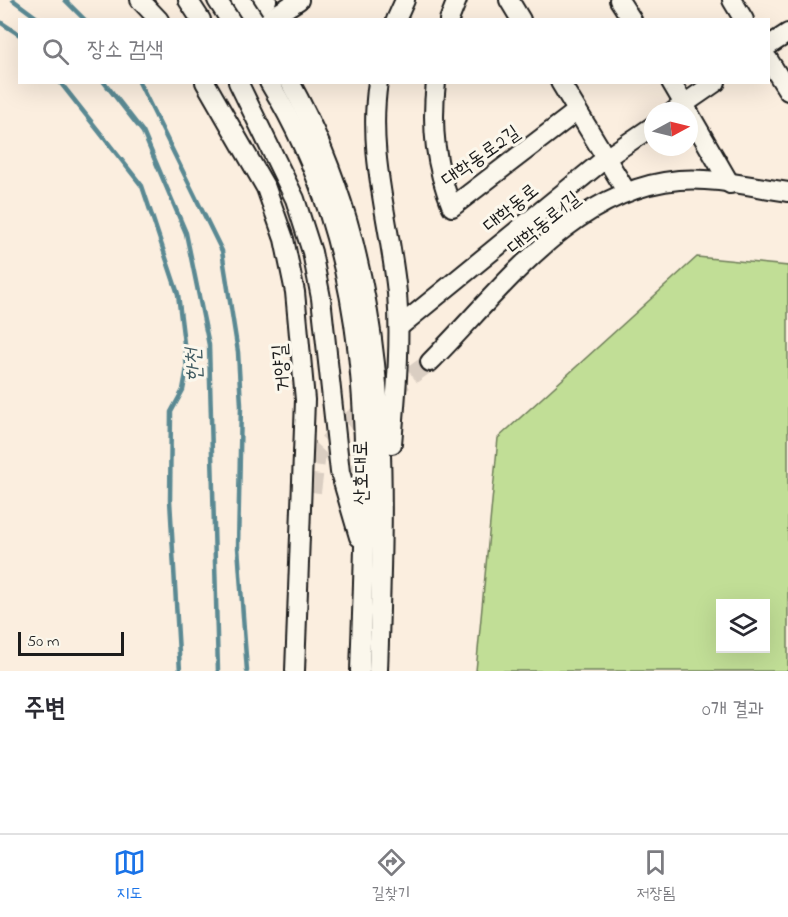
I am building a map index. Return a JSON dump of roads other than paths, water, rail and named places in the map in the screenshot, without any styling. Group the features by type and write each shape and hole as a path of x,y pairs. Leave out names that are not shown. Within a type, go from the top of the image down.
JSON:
{"street":[{"path":"140,0 157,18"},
{"path":"188,0 200,18"},
{"path":"217,0 229,18"},
{"path":"241,0 253,18"},
{"path":"239,18 267,0"},
{"path":"271,18 299,0"},
{"path":"397,18 405,0"},
{"path":"450,18 457,0"},
{"path":"509,0 520,18"},
{"path":"620,0 631,18"},
{"path":"732,0 743,18"},
{"path":"770,45 788,33"},
{"path":"770,62 788,91"},
{"name":"거양길","path":"206,84 266,188 284,240 295,292 305,400 296,671"},
{"path":"239,84 295,199 312,252 321,298 340,472 364,555"},
{"path":"270,84 309,158 339,244 356,280"},
{"path":"291,84 330,172 350,228 356,280"},
{"path":"378,84 374,138 396,290 399,327 392,446 383,512"},
{"name":"대학동로2길","path":"436,84 434,135 437,163 452,207 577,111"},
{"path":"561,84 626,191"},
{"path":"671,84 680,102"},
{"path":"693,102 714,84"},
{"name":"대학동로","path":"399,327 606,158 644,132"},
{"path":"698,133 730,184"},
{"name":"대학동로1길","path":"430,362 467,325 496,290 576,219 626,191 653,183 682,180 788,192"},
{"name":"산호대로","path":"356,280 365,474 360,671"},
{"name":"산호대로","path":"356,280 371,318 381,409 383,512 378,671"},
{"path":"296,671 312,492"}],"waterway":[{"name":"한천","path":"13,0 37,18"},
{"path":"65,0 83,18"},
{"path":"0,22 18,34"},
{"path":"62,84 142,186 178,294 187,368 183,390 171,412 170,500 180,671"},
{"name":"한천","path":"106,84 143,132 186,233 209,345 218,671"},
{"path":"140,84 222,251 238,352 241,405 238,547 247,671"}],"tunnel":[{"path":"312,492 317,454 345,424 430,362"}]}
